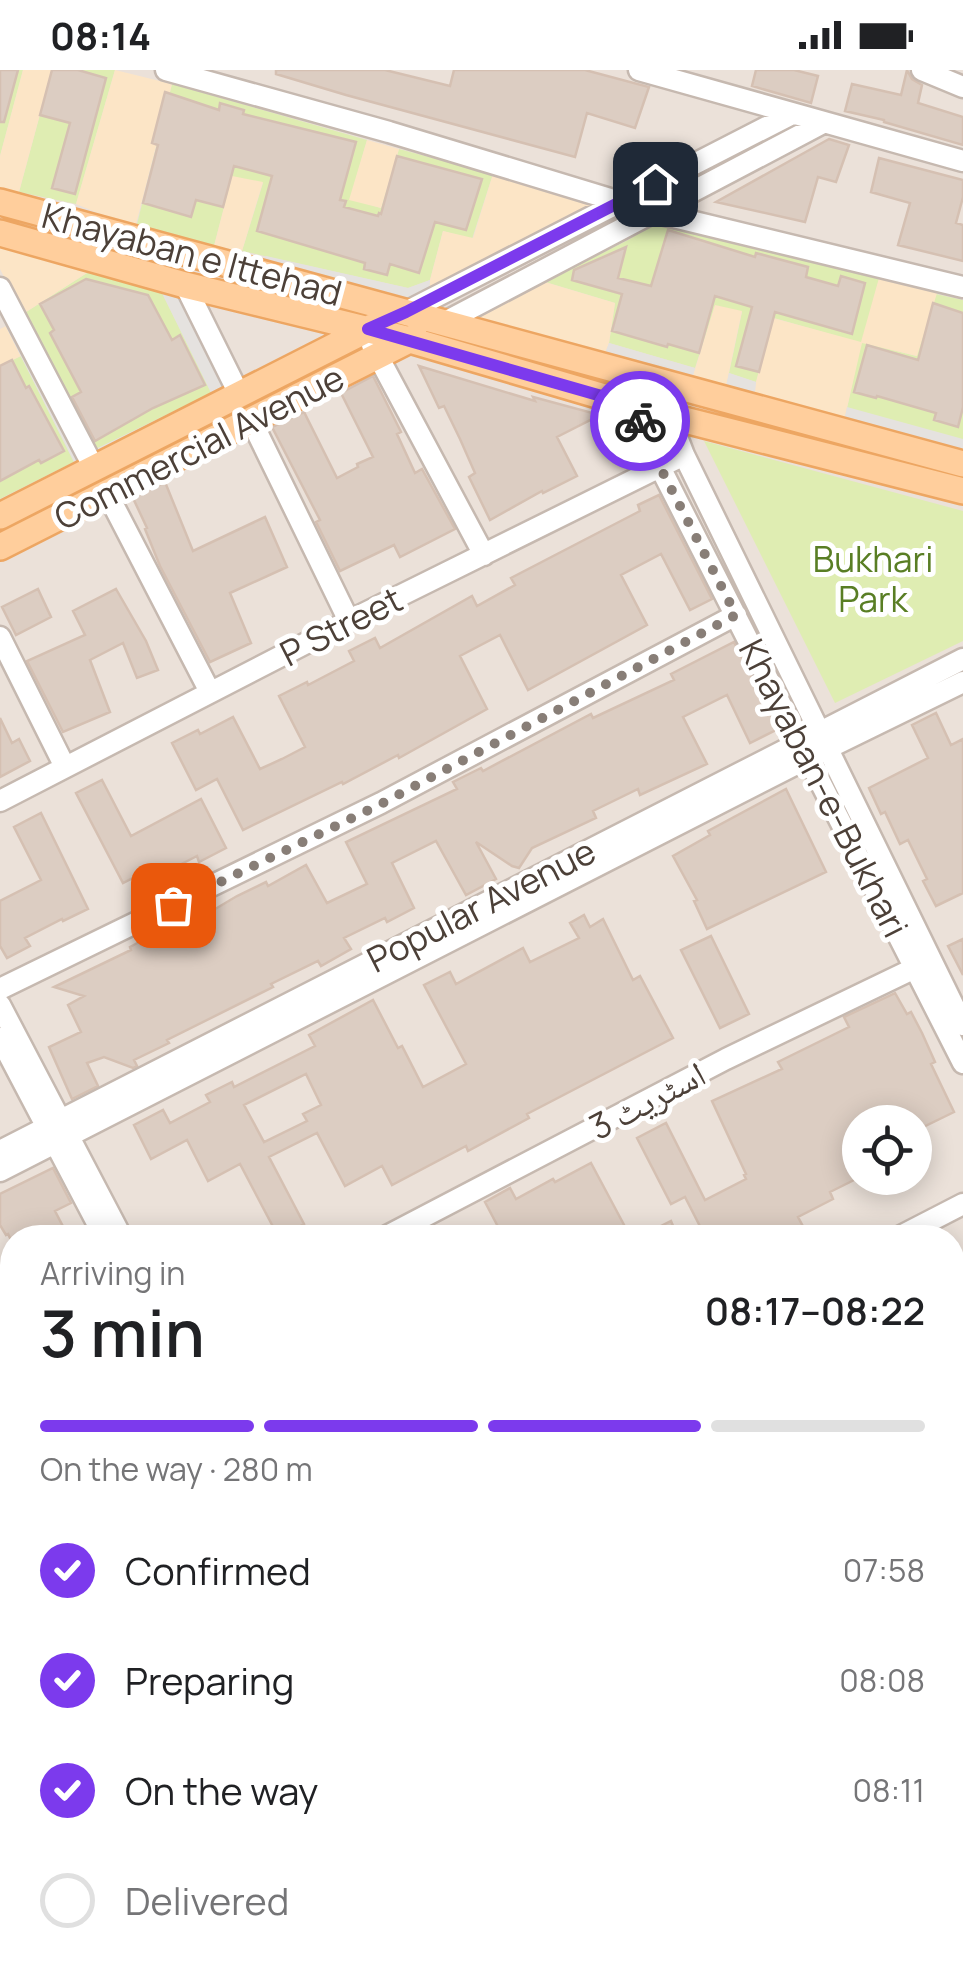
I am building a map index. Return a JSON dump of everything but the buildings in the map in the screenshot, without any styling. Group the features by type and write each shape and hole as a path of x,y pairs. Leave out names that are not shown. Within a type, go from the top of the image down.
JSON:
{"main road":[{"name":"Khayaban e Ittehad","path":"0,202 963,464"},
{"name":"Khayaban e Ittehad","path":"0,233 186,285 410,340 668,416 963,491"},
{"name":"Commercial Avenue","path":"0,516 406,312"},
{"name":"Commercial Avenue","path":"0,548 443,323"}],"street":[{"path":"166,70 653,212 963,287"},
{"path":"639,70 963,161"},
{"path":"922,70 963,86"},
{"name":"Commercial Avenue","path":"406,312 792,114"},
{"name":"Commercial Avenue","path":"443,323 823,123"},
{"path":"186,285 239,394"},
{"path":"0,288 94,468"},
{"path":"366,329 484,555"},
{"name":"Khayaban-e-Bukhari","path":"633,405 660,467 736,615 814,745 963,1025"},
{"path":"668,416 814,745"},
{"path":"252,420 349,620"},
{"name":"P Street","path":"0,801 349,620 684,455"},
{"path":"107,493 210,692"},
{"path":"0,989 381,804 736,615"},
{"path":"0,637 66,767"},
{"name":"Popular Avenue","path":"0,1171 58,1132 814,745 963,659"},
{"name":"Popular Avenue","path":"814,745 963,682"},
{"name":"Khayaban-e-Bukhari","path":"814,745 914,968 963,1063"},
{"name":"اسٹریٹ 3","path":"408,1225 726,1059 914,968"},
{"path":"0,1005 100,1225"},
{"path":"0,1038 114,1225"},
{"name":"Popular Avenue","path":"0,1151 58,1132"},
{"path":"922,1225 963,1204"}],"shaded area":[{"path":"0,70 963,70 963,1225 0,1225"},
{"path":"266,256 408,288 430,280 429,291 408,303 261,264"},
{"path":"0,288 94,468 0,516 0,499 74,462 0,315"},
{"path":"161,291 183,293 231,393 100,458 96,449 211,393"},
{"path":"609,343 695,368 691,382 604,356"},
{"path":"729,373 756,382 754,400 725,391"},
{"path":"847,407 963,439 963,452 844,421"}],"green space":[{"path":"0,70 23,70 0,156"},
{"path":"52,70 115,70 76,204 19,192"},
{"path":"172,84 367,140 350,199 381,208 399,149 493,174 472,239 443,231 430,280 408,288 242,251 263,183 232,177 214,246 136,228"},
{"path":"655,223 879,279 862,342 916,356 936,294 963,300 963,440 847,408 861,343 774,318 756,382 729,373 742,312 715,306 695,368 609,343 615,303 545,282"},
{"path":"90,271 161,291 212,393 96,449 23,314"},
{"path":"21,356 74,462 0,499 0,366"},
{"name":"Bukhari Park","path":"704,441 963,511 963,641 835,703"}],"sand":[{"path":"23,70 52,70 19,192 0,188 0,156"},
{"path":"115,70 172,84 135,228 76,204"},
{"path":"367,140 399,149 381,208 349,200"},
{"path":"493,174 601,203 429,291 443,231 473,238"},
{"path":"232,176 263,182 242,251 214,246"},
{"path":"0,246 90,271 23,314 0,269"},
{"path":"881,271 939,287 917,356 862,343 844,421 754,400 773,318 861,342"},
{"path":"545,282 615,303 604,356 459,319"},
{"path":"715,305 742,311 725,391 691,382"},
{"path":"6,326 21,356 0,366 0,329"}],"way so far":[{"path":"173,905 381,804 736,615 640,421"}],"route":[{"path":"640,421 633,405 368,329 655,184"}]}
